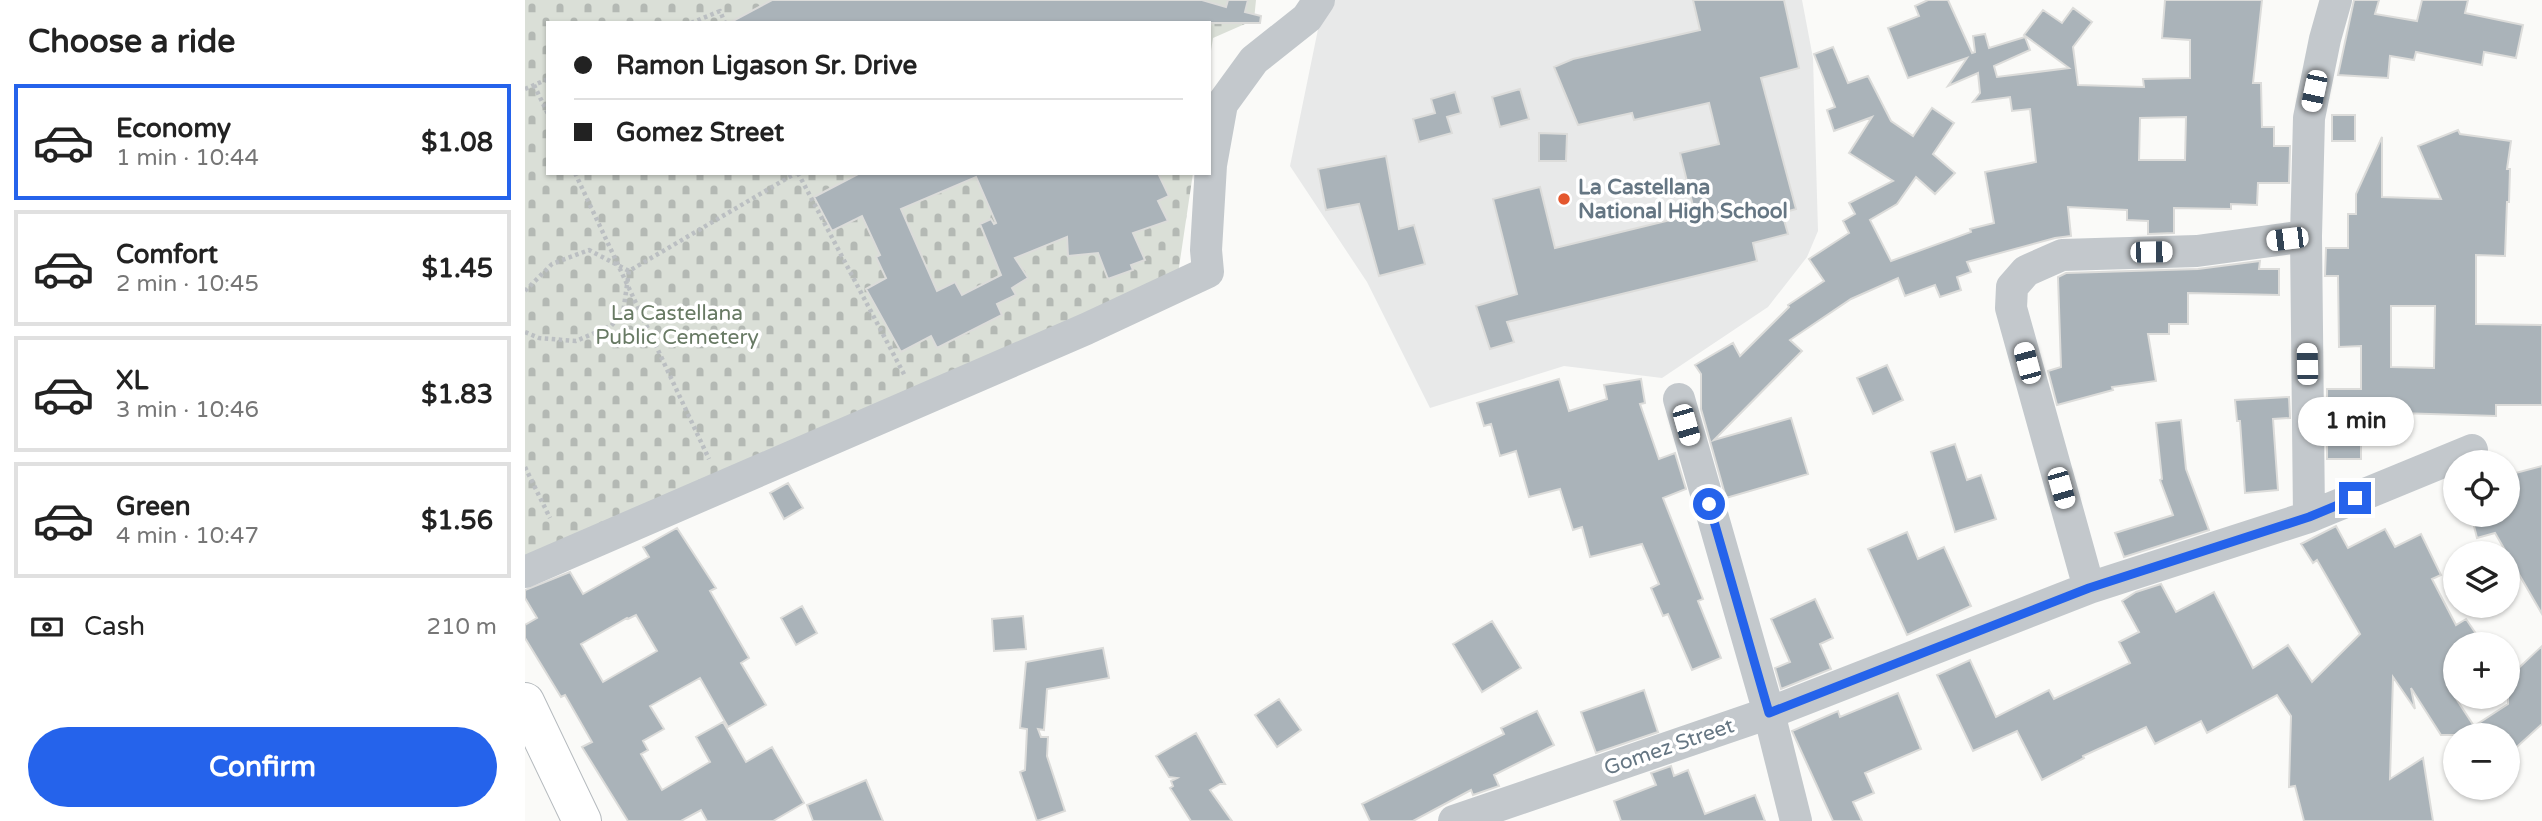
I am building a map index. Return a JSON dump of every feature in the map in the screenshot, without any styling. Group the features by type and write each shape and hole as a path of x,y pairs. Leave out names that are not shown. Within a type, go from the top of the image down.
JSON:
{"main road":[{"path":"525,702 582,821"}],"street":[{"path":"1211,165 1222,104 1254,60 1307,18 1319,0"},
{"path":"2309,517 2306,236 2309,118 2336,0"},
{"path":"525,572 1086,329 1207,272 1210,175"},
{"path":"2089,588 2011,308 2012,286 2026,271 2062,255 2197,251 2306,236"},
{"path":"1679,399 1769,713 1796,821"},
{"name":"Gomez Street","path":"1454,821 1769,713 2089,588 2309,517 2443,462"}],"path":[{"path":"696,21 720,12 724,21"},
{"path":"525,89 546,80"},
{"path":"534,85 546,110"},
{"path":"576,175 708,460 720,455"},
{"path":"629,271 794,175"},
{"path":"798,175 905,376"},
{"path":"525,291 552,264 589,250 629,271"},
{"path":"525,332 540,338 576,341 611,326 623,313 629,271"},
{"path":"525,467 550,518"}],"shaded area":[{"name":"La Castellana National High School","path":"1324,0 1802,0 1813,58 1818,231 1807,257 1768,307 1662,378 1564,366 1430,408 1367,282 1290,166"}],"green space":[{"name":"La Castellana Public Cemetery","path":"525,0 1256,0 1254,20 1213,38 1211,51 1211,21 546,21 546,175 1193,175 1178,274 525,558"}],"building":[{"path":"772,0 1202,0 1226,7 1228,0 1248,0 1245,12 1261,16 1260,23 733,21"},
{"path":"1693,0 1784,0 1799,68 1761,78 1796,209 1782,213 1788,234 1753,243 1757,261 1507,322 1514,342 1490,349 1476,306 1517,294 1493,199 1540,187 1555,248 1695,214 1680,153 1719,144 1709,103 1634,120 1632,113 1578,125 1554,67 1573,59 1700,30"},
{"path":"1928,0 1948,0 1972,53 1975,52 1973,36 1985,34 1989,48 2025,37 2030,50 1994,66 1997,77 2069,68 2024,35 2043,10 2062,23 2073,8 2092,22 2073,47 2078,85 2144,87 2143,79 2190,78 2190,40 2162,38 2165,0 2262,0 2253,83 2261,83 2262,127 2274,127 2274,146 2290,146 2289,183 2258,183 2257,205 2231,204 2231,209 2174,208 2174,233 2148,234 2148,221 2127,220 2127,210 2068,207 2071,236 1967,262 1971,272 1957,277 1961,290 1940,297 1935,285 1905,296 1898,278 1851,299 1790,340 1802,351 1714,440 1791,418 1808,474 1726,498 1701,409 1701,374 1695,365 1733,343 1740,356 1788,305 1824,281 1809,259 1849,233 1843,221 1855,214 1849,203 1893,181 1849,153 1872,117 1834,131 1827,110 1835,107 1814,54 1833,47 1848,83 1868,76 1891,121 1913,136 1932,108 1954,123 1933,154 1955,173 1935,194 1916,177 1897,204 1870,220 1891,261 1971,232 1970,229 1994,223 1985,172 2036,162 2030,109 2012,111 2010,97 1973,102 1980,93 1978,73 1948,86 1967,58 1908,78 1888,28 1919,16 1915,6","holes":["2186,117 2185,160 2139,160 2140,118"]},
{"path":"2354,0 2379,0 2375,14 2417,21 2422,0 2468,0 2465,13 2523,25 2516,58 2484,52 2482,65 2416,52 2414,60 2390,56 2388,78 2338,75"},
{"path":"1520,89 1529,119 1500,127 1492,97"},
{"path":"1455,92 1461,113 1447,117 1452,133 1419,142 1413,119 1435,113 1431,99"},
{"path":"2332,115 2355,115 2355,141 2332,141"},
{"path":"2458,130 2460,134 2511,141 2507,169 2510,169 2505,256 2476,255 2476,324 2542,325 2542,405 2496,405 2496,416 2398,413 2397,444 2361,443 2361,459 2327,459 2327,389 2361,389 2361,346 2339,347 2338,276 2325,276 2326,248 2348,248 2348,214 2356,214 2356,194 2382,137 2382,197 2441,199 2418,146","holes":["2391,306 2435,306 2434,368 2391,367"]},
{"path":"1539,133 1567,134 1566,161 1539,161"},
{"path":"1386,156 1399,229 1414,225 1425,264 1379,276 1359,204 1326,210 1318,169"},
{"path":"856,175 1159,175 1169,196 1158,201 1168,221 1133,233 1145,260 1131,265 1133,270 1108,279 1098,253 1068,256 1067,237 1015,258 1028,278 1012,288 1016,295 997,304 1002,315 937,348 931,336 901,352 866,289 886,278 876,257 880,255 862,216 832,231 814,197","holes":["976,177 996,223 991,219 980,224 1001,275 962,295 955,282 937,291 901,209"]},
{"path":"2260,261 2259,269 2279,269 2279,295 2188,293 2188,324 2169,324 2169,334 2148,334 2156,381 2112,387 2113,390 2057,405 2048,371 2061,367 2058,277 2066,273 2198,269"},
{"path":"1887,365 1903,400 1873,414 1857,378"},
{"path":"1559,379 1569,411 1607,399 1604,385 1641,379 1645,403 1640,404 1659,459 1675,453 1686,489 1663,498 1703,599 1698,601 1721,658 1692,670 1668,614 1663,616 1651,588 1659,584 1642,544 1590,557 1582,527 1573,530 1560,489 1529,497 1516,451 1500,456 1491,424 1484,426 1477,403"},
{"path":"2289,397 2290,418 2273,419 2278,490 2245,493 2240,421 2237,421 2235,400"},
{"path":"2181,420 2186,469 2209,530 2124,557 2115,533 2173,515 2160,480 2156,423"},
{"path":"1955,444 1967,480 1981,475 1996,519 1955,532 1931,452"},
{"path":"2542,466 2542,614 2520,576 2520,541 2500,541 2495,533 2477,538 2474,527 2520,527 2520,472"},
{"path":"788,483 803,508 784,519 770,493"},
{"path":"2336,526 2348,548 2385,529 2395,547 2421,534 2441,575 2432,579 2443,600 2443,618 2452,618 2456,625 2466,619 2475,632 2443,632 2443,709 2463,709 2472,723 2443,723 2441,735 2411,688 2415,709 2393,677 2390,779 2423,758 2433,821 2304,821 2295,786 2289,787 2291,716 2277,695 2207,733 2201,721 2155,744 2146,727 2083,756 2084,758 2042,780 2017,731 1973,751 1937,675 1970,660 1996,717 2049,690 2054,699 2130,663 2119,642 2139,632 2122,601 2136,592 2161,584 2176,612 2214,592 2253,668 2288,645 2312,682 2360,634 2317,560 2313,563 2301,544"},
{"path":"677,528 716,588 710,591 749,658 741,663 766,705 728,727 700,678 650,706 664,729 643,741 648,750 641,754 662,790 710,762 696,737 723,722 746,762 772,747 804,803 773,821 707,821 701,810 681,821 628,821 582,747 592,742 565,695 561,697 525,638 525,625 537,618 525,598 525,590 570,572 583,594 649,557 643,547","holes":["636,615 657,651 603,682 581,644"]},
{"path":"1907,532 1918,559 1944,547 1971,606 1907,635 1868,549"},
{"path":"1815,599 1833,638 1820,644 1831,669 1781,689 1775,668 1790,662 1771,619"},
{"path":"802,606 817,633 796,645 781,618"},
{"path":"1023,616 1026,649 994,651 992,619"},
{"path":"1492,621 1521,668 1482,692 1453,644"},
{"path":"2542,646 2542,724 2520,744 2520,723 2479,723 2500,709 2520,709 2520,667"},
{"path":"1103,648 1109,678 1047,689 1044,730 1038,729 1041,737 1048,737 1047,756 1065,811 1037,821 1020,772 1025,770 1027,729 1020,728 1026,662"},
{"path":"1644,690 1658,732 1596,753 1581,712"},
{"path":"1898,693 1921,749 1865,773 1874,793 1853,802 1862,821 1833,821 1792,731 1838,711 1840,717"},
{"path":"1279,699 1301,730 1277,747 1255,715"},
{"path":"1537,711 1554,745 1494,775 1499,786 1473,795 1471,790 1413,821 1370,821 1362,804 1504,734 1501,728"},
{"path":"1196,733 1225,784 1210,790 1232,821 1191,821 1170,788 1173,786 1171,781 1177,778 1169,777 1156,756"},
{"path":"1671,766 1674,776 1688,770 1705,814 1755,795 1765,821 1621,821 1614,801 1656,785 1651,773"},
{"path":"866,780 883,821 813,821 807,805"}],"place":[{"name":"La Castellana National High School","path":"1564,199"}],"route":[{"path":"1709,504 1769,713 2089,588 2309,517 2355,498"}]}
